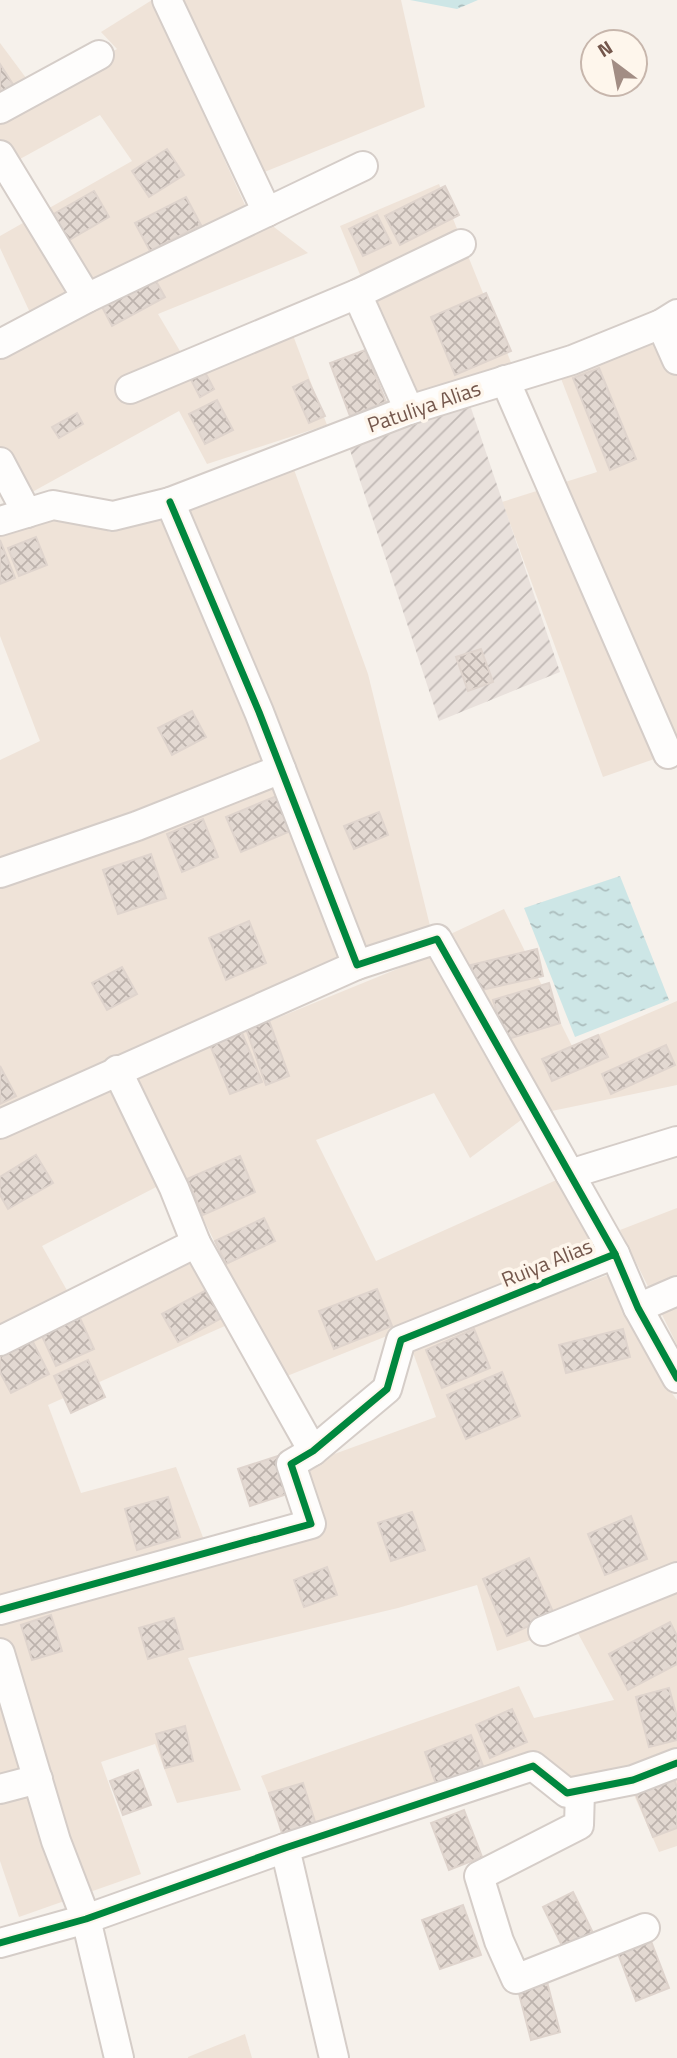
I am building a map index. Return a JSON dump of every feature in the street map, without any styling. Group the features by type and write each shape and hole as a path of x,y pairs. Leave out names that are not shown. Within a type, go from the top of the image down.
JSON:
{"street":[{"path":"167,0 267,212"},
{"path":"0,109 99,55"},
{"path":"0,155 87,298"},
{"path":"0,344 87,298 363,166"},
{"path":"130,389 357,294 461,244"},
{"path":"357,294 409,410"},
{"path":"669,319 677,360"},
{"name":"Patuliya Alias","path":"0,521 53,505 113,516 170,502 409,410 572,360 669,319"},
{"path":"505,380 668,754"},
{"path":"0,462 27,513"},
{"path":"170,502 281,769 357,965"},
{"path":"0,873 126,830 281,769"},
{"path":"0,1124 357,965 438,939 615,1254"},
{"path":"0,1609 311,1524 291,1464 313,1451 196,1242 174,1188 117,1070"},
{"path":"570,1174 677,1141"},
{"path":"0,1341 196,1242"},
{"name":"Ruiya Alias","path":"313,1451 387,1389 401,1340 615,1254 638,1308 677,1378"},
{"path":"638,1308 677,1291"},
{"path":"543,1631 677,1577"},
{"path":"0,1653 56,1842 86,1919 119,2058"},
{"path":"0,1943 86,1919 285,1848 533,1766 568,1793 633,1780 677,1763"},
{"path":"0,1789 38,1779"},
{"path":"580,1791 579,1825 479,1876 499,1941 516,1979 645,1928"},
{"path":"285,1848 334,2058"}],"shaded area":[{"path":"152,0 245,205 308,253 158,314 196,378 291,330 327,425 207,464 179,411 25,496 0,448 0,358 40,334 0,248 0,236 132,161 100,115 0,170 0,118 117,49 101,32"},
{"path":"184,0 401,0 425,107 262,173"},
{"path":"0,43 29,82 0,99"},
{"path":"439,184 512,365 410,396 340,226"},
{"path":"677,324 677,751 603,777 502,502 597,472 560,376"},
{"path":"468,399 560,672 439,721 348,444"},
{"path":"292,464 368,674 431,930 0,1108 0,760 40,741 0,636 0,535 64,512 110,532"},
{"path":"504,909 572,1046 677,1001 677,1085 547,1112 442,938"},
{"path":"429,956 521,1120 470,1158 434,1093 316,1140 376,1261 572,1173 609,1247 282,1378 133,1077"},
{"path":"106,1083 162,1184 42,1246 78,1310 194,1255 227,1325 48,1405 81,1493 176,1467 204,1540 0,1597 0,1132"},
{"path":"677,1208 677,1345 620,1230"},
{"path":"608,1275 656,1372 677,1400 677,1846 659,1852 623,1770 566,1783 537,1753 285,1834 261,1776 519,1686 534,1718 614,1700 574,1626 497,1651 477,1585 398,1608 188,1658 241,1790 177,1803 155,1744 101,1762 141,1874 19,1917 0,1861 0,1623 319,1532 304,1465 436,1417 411,1347"},
{"path":"245,2034 252,2058 188,2058 188,2057"}],"water":[{"path":"410,0 478,0 457,9"},
{"path":"620,876 669,1000 575,1037 524,908"}],"building":[{"path":"0,64 14,86 0,95"},
{"path":"167,149 184,175 149,197 132,171"},
{"path":"445,186 459,215 400,245 385,216"},
{"path":"94,191 109,217 66,242 50,216"},
{"path":"186,197 201,225 150,251 135,223"},
{"path":"377,215 391,243 363,256 349,229"},
{"path":"152,274 165,297 112,326 100,303"},
{"path":"486,293 511,351 455,375 431,317"},
{"path":"365,350 386,402 350,416 330,363"},
{"path":"200,363 214,389 200,397 186,370"},
{"path":"599,368 636,459 610,470 573,378"},
{"path":"308,380 325,416 309,423 293,387"},
{"path":"217,400 233,430 205,444 189,414"},
{"path":"77,413 83,424 59,438 52,427"},
{"path":"36,537 47,565 19,576 8,548"},
{"path":"0,540 15,578 0,584"},
{"path":"481,649 493,682 468,691 456,657"},
{"path":"192,711 206,737 172,755 158,728"},
{"path":"279,795 293,830 241,852 226,817"},
{"path":"379,812 388,835 354,849 344,826"},
{"path":"203,819 218,857 182,872 167,834"},
{"path":"151,854 166,898 118,914 103,870"},
{"path":"249,921 266,963 226,980 209,938"},
{"path":"537,949 543,976 477,991 471,965"},
{"path":"122,967 137,994 107,1010 92,983"},
{"path":"549,983 560,1023 505,1040 493,1000"},
{"path":"267,1015 289,1076 266,1085 244,1023"},
{"path":"238,1023 262,1082 230,1094 206,1035"},
{"path":"598,1035 608,1057 552,1081 542,1059"},
{"path":"666,1045 675,1065 611,1094 602,1074"},
{"path":"0,1066 16,1096 0,1104"},
{"path":"36,1155 53,1183 8,1209 0,1195 0,1177"},
{"path":"240,1156 255,1192 203,1215 187,1179"},
{"path":"264,1218 275,1241 226,1264 215,1241"},
{"path":"210,1288 225,1316 178,1342 162,1314"},
{"path":"377,1289 392,1326 334,1349 319,1311"},
{"path":"79,1316 94,1349 56,1366 41,1334"},
{"path":"474,1329 490,1368 442,1388 426,1350"},
{"path":"623,1329 630,1357 566,1373 559,1345"},
{"path":"32,1340 49,1374 11,1393 0,1372 0,1356"},
{"path":"88,1360 105,1397 71,1413 54,1376"},
{"path":"502,1372 520,1416 466,1439 447,1395"},
{"path":"284,1454 296,1491 250,1506 238,1469"},
{"path":"168,1497 180,1537 137,1550 125,1509"},
{"path":"412,1512 425,1550 391,1561 378,1523"},
{"path":"631,1516 647,1559 605,1575 588,1534"},
{"path":"529,1558 554,1614 507,1636 483,1579"},
{"path":"327,1567 337,1595 304,1607 294,1580"},
{"path":"51,1615 62,1651 32,1660 21,1625"},
{"path":"174,1618 183,1649 148,1659 139,1628"},
{"path":"670,1622 677,1636 677,1664 628,1690 609,1654"},
{"path":"669,1688 677,1717 677,1740 649,1747 636,1697"},
{"path":"512,1709 527,1742 490,1758 476,1725"},
{"path":"185,1726 193,1761 165,1768 156,1734"},
{"path":"471,1735 483,1766 436,1784 425,1752"},
{"path":"138,1770 151,1805 123,1815 110,1781"},
{"path":"671,1772 677,1787 677,1828 653,1837 633,1787"},
{"path":"303,1783 317,1828 284,1839 269,1793"},
{"path":"464,1810 482,1857 449,1870 431,1823"},
{"path":"573,1892 595,1937 565,1952 543,1907"},
{"path":"463,1905 481,1955 440,1969 422,1920"},
{"path":"649,1936 669,1988 636,2001 616,1948"},
{"path":"546,1978 560,2032 531,2040 517,1986"}],"cycle path":[{"path":"170,502 259,712 357,965 437,939 615,1254"},
{"path":"0,1610 311,1524 291,1464 313,1451 387,1389 401,1340 615,1254 638,1308 677,1378"},
{"path":"0,1943 86,1919 285,1848 533,1766 567,1793 633,1780 677,1763"}]}
